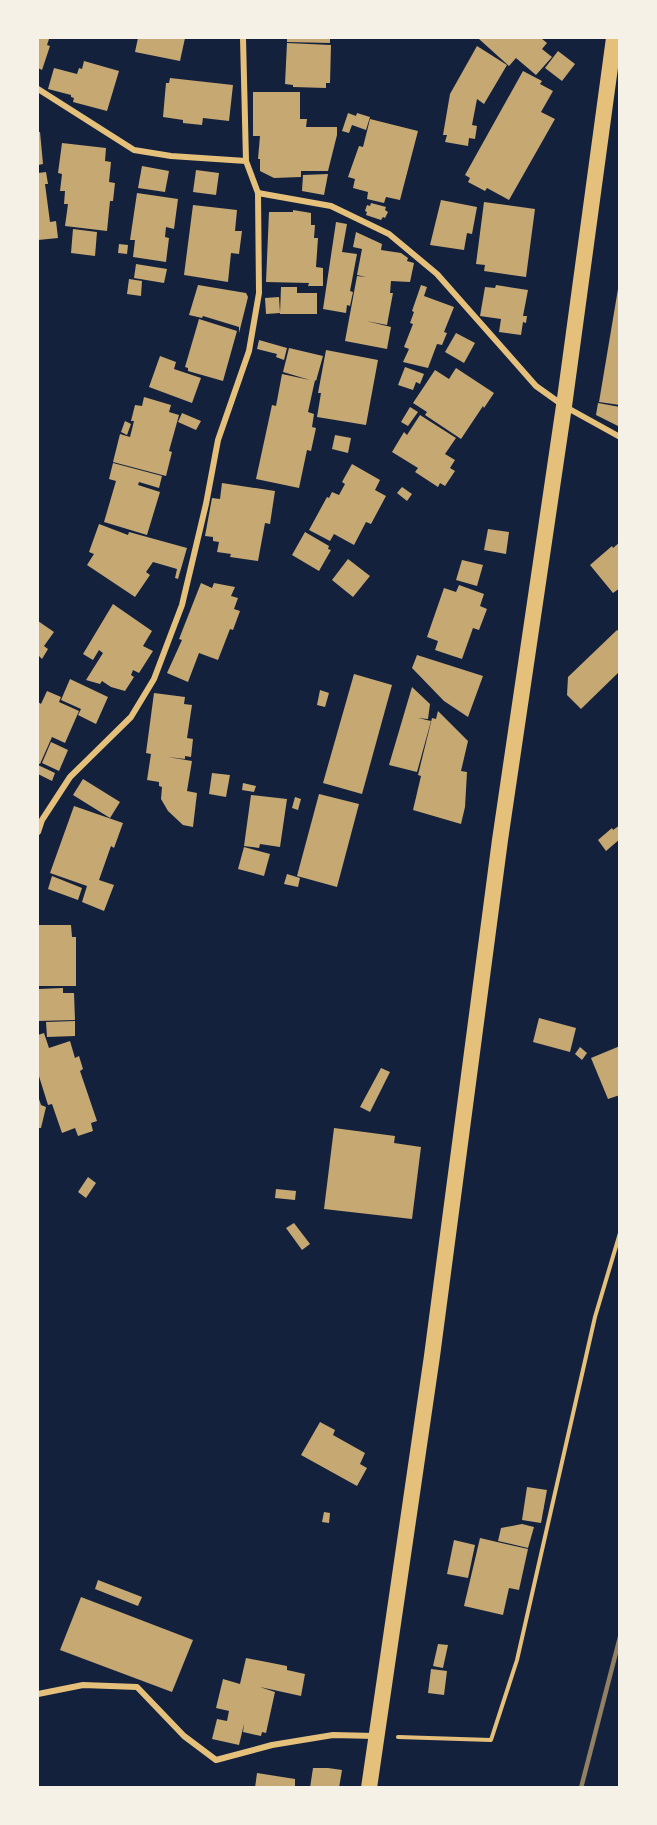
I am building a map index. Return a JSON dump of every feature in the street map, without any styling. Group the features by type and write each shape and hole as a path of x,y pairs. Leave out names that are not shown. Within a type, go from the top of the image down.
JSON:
{"highway":[{"path":"369,1788 434,1344 501,829 564,406 614,38"}],"street":[{"path":"38,832 42,820 70,777 130,717 154,679 182,605 206,504 218,440 249,351 260,293 258,193 246,161 243,38"},
{"path":"38,89 134,150 171,156 246,161"},
{"path":"258,193 331,206 389,234 437,274 536,386 564,406 620,437"},
{"path":"38,1694 82,1685 137,1687 184,1736 216,1760 272,1745 333,1735 376,1736"}],"path":[{"path":"376,1736 492,1740 517,1660 595,1317 620,1233"}],"building":[{"path":"38,38 49,39 47,45 50,46 42,70 38,68"},
{"path":"138,38 185,38 180,61 135,52"},
{"path":"287,38 330,38 330,43 287,42"},
{"path":"480,38 541,38 547,43 542,49 552,57 536,75 516,58 509,66"},
{"path":"287,43 331,45 330,83 326,83 326,88 293,87 293,85 285,84"},
{"path":"477,46 507,65 484,104 477,99 472,125 477,126 475,139 469,138 468,146 445,142 447,135 443,135 450,94"},
{"path":"558,51 575,64 562,81 545,68"},
{"path":"84,61 119,71 107,111 73,102 74,98 71,95 48,89 54,68 77,74 79,68 82,69"},
{"path":"523,71 542,81 540,84 553,91 541,112 555,119 509,200 487,188 485,191 468,182 470,178 465,175"},
{"path":"170,78 233,85 229,121 203,118 202,125 183,123 183,120 163,117 166,83 169,83"},
{"path":"253,92 300,92 300,119 307,119 306,127 337,127 328,171 301,171 301,177 274,178 260,171 260,159 258,159 260,136 253,136"},
{"path":"348,113 370,117 366,130 352,125 349,133 342,131"},
{"path":"370,119 418,131 400,200 386,197 384,203 367,199 368,192 353,188 355,179 348,177 359,146 363,147"},
{"path":"38,132 40,132 43,164 38,165"},
{"path":"62,143 106,148 105,161 111,162 109,182 115,183 113,201 110,201 107,231 65,226 68,204 64,204 65,191 60,191 62,174 58,173"},
{"path":"142,166 169,171 165,192 138,188"},
{"path":"196,170 219,173 216,195 193,192"},
{"path":"46,172 48,184 45,184 50,222 56,221 58,238 38,240 38,173"},
{"path":"328,174 324,195 302,191 303,175"},
{"path":"137,193 178,199 174,229 166,227 165,237 169,238 166,262 133,257 135,240 130,240"},
{"path":"441,200 477,207 472,234 467,233 464,250 430,245"},
{"path":"484,202 535,209 526,277 484,271 485,265 476,264"},
{"path":"371,203 386,207 385,210 388,212 385,218 381,220 366,215 367,205 370,206"},
{"path":"193,205 237,210 235,231 242,231 239,254 231,253 228,282 184,275"},
{"path":"293,210 311,213 311,225 315,225 314,238 318,238 316,267 323,268 323,286 308,286 309,283 266,282 269,212 293,212"},
{"path":"336,222 347,224 342,252 357,254 350,291 353,292 346,313 323,309"},
{"path":"73,229 97,232 95,256 71,253"},
{"path":"356,232 382,244 381,250 401,253 408,258 407,261 414,263 410,282 391,281 390,293 393,293 387,325 366,321 391,327 387,349 345,341 357,276 366,277 357,275 362,249 353,247"},
{"path":"119,244 128,245 127,254 118,253"},
{"path":"136,264 167,269 164,283 134,278"},
{"path":"129,279 142,281 141,296 127,294"},
{"path":"198,285 246,293 248,297 239,333 239,327 203,316 202,318 189,315"},
{"path":"421,285 427,287 424,296 454,307 444,332 447,333 442,345 437,344 428,368 403,362 409,349 404,347 413,324 410,323 414,312 412,311"},
{"path":"496,285 528,290 523,316 527,316 526,323 523,322 521,335 499,332 501,319 480,316 485,287 495,288"},
{"path":"281,287 297,287 297,293 317,293 317,314 280,314"},
{"path":"618,289 620,289 620,405 599,402"},
{"path":"279,297 280,313 266,314 265,298"},
{"path":"199,319 237,331 223,381 188,371 185,367"},
{"path":"456,333 475,343 464,363 445,352"},
{"path":"259,340 287,348 284,360 276,357 277,354 257,349"},
{"path":"289,348 323,356 308,412 314,414 312,427 316,428 311,451 307,450 299,488 256,479 272,405 276,406 282,374 310,380 283,372"},
{"path":"326,350 378,360 366,425 317,417 321,393 318,393"},
{"path":"160,356 176,362 174,369 201,378 192,403 149,387"},
{"path":"405,367 424,374 420,384 416,382 413,390 398,385"},
{"path":"456,368 494,393 461,439 425,415 427,412 413,403 435,370 449,379"},
{"path":"144,397 171,405 169,412 179,415 169,451 172,452 166,476 113,462 120,434 130,437 135,405 142,406"},
{"path":"598,403 620,407 620,427 596,415"},
{"path":"410,407 418,412 408,426 401,422"},
{"path":"182,413 201,421 196,430 178,422"},
{"path":"420,415 456,438 445,454 455,460 450,468 455,471 445,486 440,483 438,487 415,472 418,468 392,452 404,432 407,435"},
{"path":"125,421 131,424 127,435 121,432"},
{"path":"335,435 351,438 348,453 332,449"},
{"path":"113,463 162,476 159,488 139,482 138,485 160,492 147,535 104,522 116,481 109,479"},
{"path":"352,464 380,480 375,490 386,496 371,524 366,522 354,545 334,534 330,541 309,530 327,497 329,498 332,492 339,495 345,484 342,482"},
{"path":"222,483 275,491 270,524 265,523 258,561 230,557 231,554 217,552 219,542 213,541 213,537 205,536 212,498 220,499"},
{"path":"402,487 412,494 407,501 397,493"},
{"path":"99,524 128,535 129,532 187,548 178,579 175,578 177,569 153,562 146,572 150,575 135,597 87,565 94,554 89,552"},
{"path":"488,529 509,532 506,554 484,550"},
{"path":"305,532 329,546 328,549 331,550 319,571 292,555"},
{"path":"620,542 620,588 613,593 590,565"},
{"path":"348,559 370,576 353,597 332,580"},
{"path":"462,560 483,565 477,586 456,580"},
{"path":"201,583 212,588 214,583 235,587 231,596 238,598 234,609 240,611 218,660 199,653 188,682 167,673 182,640 179,639"},
{"path":"459,585 484,594 480,606 487,609 479,630 473,628 462,659 435,650 438,641 427,637 444,588 456,592"},
{"path":"113,604 152,631 143,646 153,651 139,673 133,670 131,675 134,677 125,691 111,687 102,681 100,684 86,680 103,653 99,650 93,660 83,654"},
{"path":"38,621 54,632 44,646 48,649 42,659 39,656 38,658"},
{"path":"617,630 620,632 620,671 581,709 567,695 568,677"},
{"path":"417,655 483,676 468,717 444,701 412,668"},
{"path":"354,674 392,685 362,794 323,783"},
{"path":"70,679 108,697 96,724 78,715 81,709 61,700"},
{"path":"412,687 430,704 428,719 418,718 431,721 417,772 389,765"},
{"path":"320,690 329,693 325,707 317,705"},
{"path":"47,691 61,697 59,702 79,711 65,743 52,737 40,764 38,763 38,702 41,704"},
{"path":"154,693 185,697 184,704 192,705 187,738 193,739 191,757 185,756 185,759 168,757 192,761 187,791 197,793 193,827 183,825 168,811 161,799 162,787 159,786 159,782 147,780 151,754 146,753"},
{"path":"438,711 468,741 461,771 467,772 465,807 461,824 413,810 421,776 418,775 432,718 436,719"},
{"path":"51,742 68,750 59,771 42,763"},
{"path":"38,765 55,773 52,781 38,774"},
{"path":"212,773 230,775 226,797 209,794"},
{"path":"83,779 120,802 110,818 73,795"},
{"path":"243,783 256,786 254,792 242,790"},
{"path":"319,794 359,804 337,887 297,876"},
{"path":"251,795 287,799 280,847 260,844 259,848 244,846"},
{"path":"295,797 301,799 298,810 292,808"},
{"path":"74,806 123,823 114,848 111,846 99,880 114,885 104,911 82,902 87,886 50,873"},
{"path":"620,825 620,839 606,851 598,840 612,828 613,830"},
{"path":"244,847 270,854 264,876 238,869"},
{"path":"287,874 300,878 298,887 284,884"},
{"path":"52,876 82,888 78,900 48,889"},
{"path":"38,925 71,925 72,937 76,937 76,986 38,986"},
{"path":"63,988 63,993 74,993 75,1020 38,1021 38,989"},
{"path":"539,1018 576,1028 570,1052 533,1042"},
{"path":"75,1021 75,1036 47,1037 46,1022"},
{"path":"44,1033 49,1048 70,1041 75,1058 79,1056 83,1069 80,1071 97,1121 91,1123 93,1131 78,1136 75,1128 62,1133 52,1104 48,1105 38,1073 38,1035"},
{"path":"620,1046 620,1095 608,1099 591,1058"},
{"path":"580,1047 587,1053 582,1060 575,1054"},
{"path":"381,1068 390,1072 370,1112 360,1107"},
{"path":"38,1096 41,1105 46,1107 41,1128 38,1128"},
{"path":"334,1128 395,1136 394,1143 421,1147 412,1219 324,1209"},
{"path":"88,1177 96,1183 86,1198 78,1192"},
{"path":"276,1189 296,1191 295,1200 275,1198"},
{"path":"294,1223 310,1244 302,1250 286,1228"},
{"path":"320,1422 335,1430 333,1435 365,1453 360,1464 367,1468 357,1486 301,1455"},
{"path":"527,1487 547,1490 541,1523 522,1520"},
{"path":"324,1512 330,1513 329,1523 322,1522"},
{"path":"522,1524 534,1527 528,1548 498,1541 501,1528"},
{"path":"480,1538 528,1549 519,1590 509,1588 503,1615 464,1606"},
{"path":"454,1540 475,1545 468,1578 447,1574"},
{"path":"98,1580 142,1597 138,1606 95,1589"},
{"path":"81,1597 193,1640 172,1692 60,1650"},
{"path":"438,1644 448,1645 443,1668 433,1666"},
{"path":"246,1658 287,1666 287,1670 305,1674 301,1696 260,1687 275,1692 266,1733 262,1732 261,1736 243,1732 244,1724 239,1745 212,1739 217,1719 227,1721 229,1711 216,1708 223,1679 240,1684"},
{"path":"431,1669 447,1671 444,1695 428,1693"},
{"path":"313,1768 342,1770 339,1788 310,1788"},
{"path":"257,1773 295,1779 295,1788 255,1788"}],"railway":[{"path":"581,1788 620,1637"}]}
